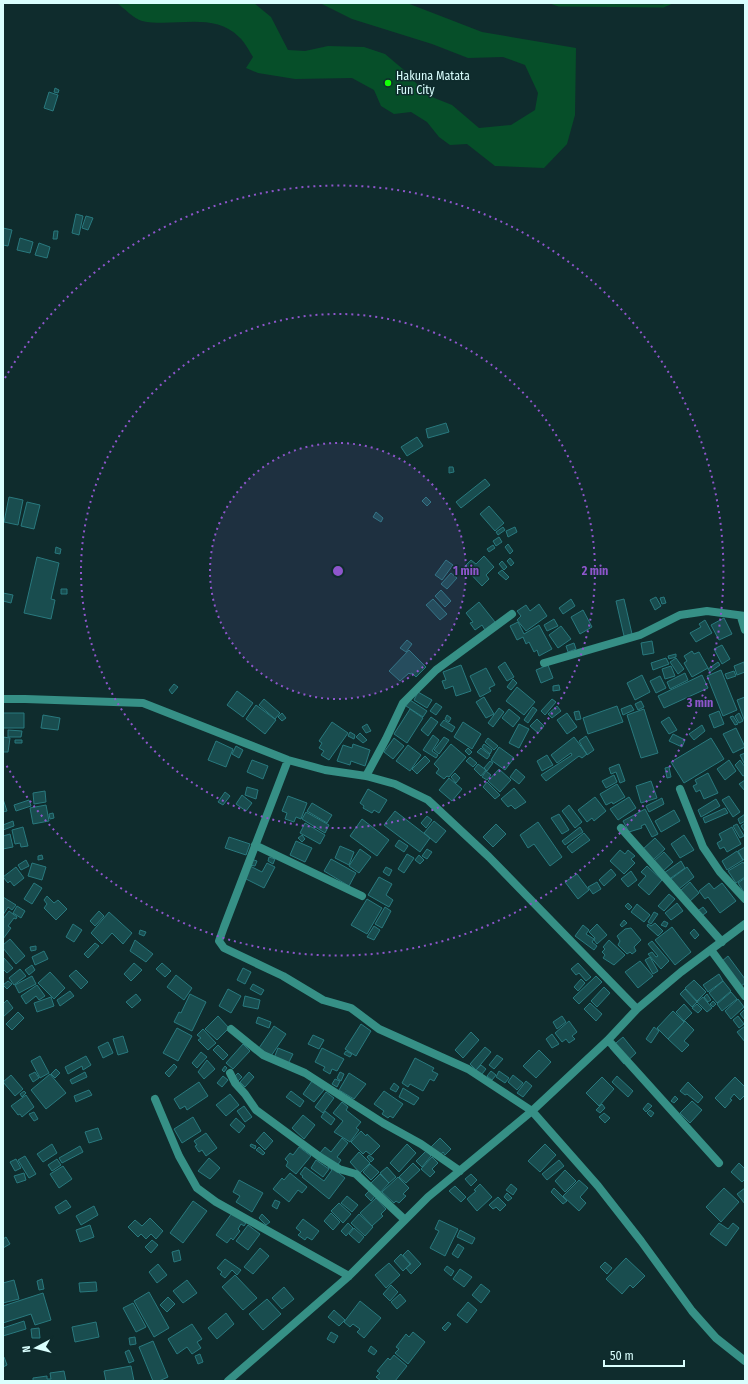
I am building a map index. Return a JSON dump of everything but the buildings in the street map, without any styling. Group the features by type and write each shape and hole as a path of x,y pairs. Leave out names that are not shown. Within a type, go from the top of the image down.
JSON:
{"street":[{"path":"544,663 640,635 680,615 707,611 743,616 745,630"},
{"path":"366,776 386,740 403,703 436,670 512,614"},
{"path":"3,700 25,698 143,703 288,760 325,770 366,776 395,784 428,800 489,857 637,1009"},
{"path":"288,760 219,941 224,948 283,976 323,1000 351,1008 380,1029 468,1069 532,1111 598,1186 641,1240 692,1311 716,1338 745,1361"},
{"path":"680,789 703,847 720,872 745,899"},
{"path":"621,828 722,942"},
{"path":"255,846 362,896"},
{"path":"228,1381 349,1276 428,1197 532,1111 608,1040 637,1009 681,972 745,924"},
{"path":"711,950 745,996"},
{"path":"231,1029 264,1055 306,1073 383,1123 421,1144 460,1171"},
{"path":"608,1040 720,1163"},
{"path":"230,1073 235,1083 256,1110 338,1169 356,1174 405,1220"},
{"path":"155,1099 179,1156 197,1188 216,1202 349,1276"}],"shaded area":[{"name":"Hakuna Matata Fun City","path":"117,3 254,3 271,17 288,50 305,51 328,46 364,47 385,54 404,70 427,95 452,105 479,128 511,125 535,110 538,93 525,65 503,57 468,58 432,44 352,19 320,3 407,3 482,32 576,48 575,115 567,144 544,168 495,166 467,144 450,145 439,137 427,122 411,112 394,114 381,106 374,90 352,78 295,79 258,73 246,68 253,57 241,39 229,29 205,22 154,23 142,21 132,16"}],"waterway":[{"path":"553,3 559,5 663,6 670,3"}],"place":[{"name":"Hakuna Matata Fun City","path":"388,83"}]}
